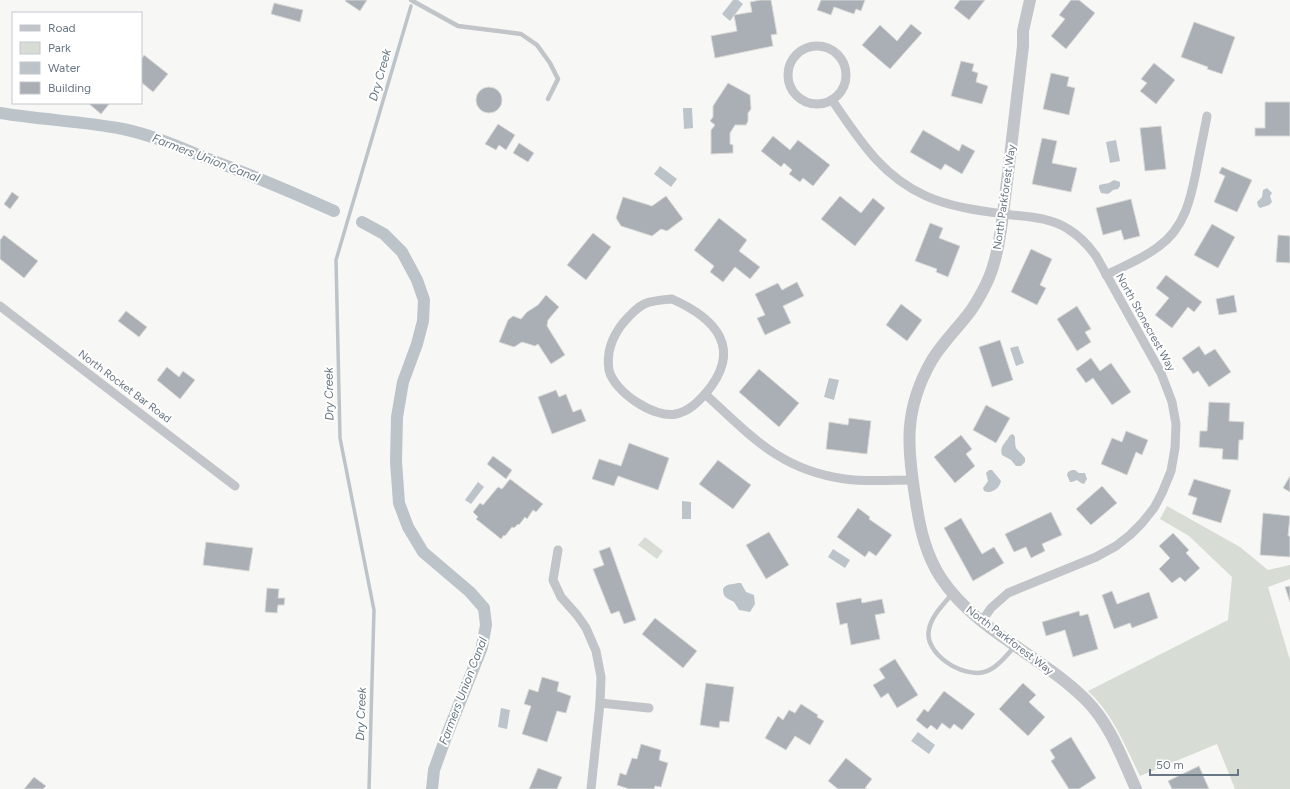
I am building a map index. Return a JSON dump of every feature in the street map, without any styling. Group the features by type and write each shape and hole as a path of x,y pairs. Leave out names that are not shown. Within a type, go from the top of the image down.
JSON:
{"street":[{"name":"North Parkforest Way","path":"1030,0 1023,31 1023,46 1003,214 999,245 994,265 985,287 972,308 933,358 924,375 916,394 911,414 908,437 909,458 920,528 925,546 940,577 952,594 982,621 1068,684 1086,700 1098,714 1116,743 1136,789"},
{"path":"816,46 826,47 841,58 845,67 846,76 844,86 839,94 832,100 823,104 809,103 797,96 791,88 789,74 792,60 807,48 816,46"},
{"name":"North Stonecrest Way","path":"832,100 872,156 902,183 926,196 945,203 985,212 1055,222 1078,236 1088,245 1106,275 1161,373 1172,402 1176,424 1175,448 1171,471 1154,508 1142,523 1116,546 1096,557 1008,593 991,608 982,621"},
{"path":"1106,275 1159,247 1169,238 1182,220 1188,208 1192,194 1207,116"},
{"path":"672,299 690,307 708,320 721,338 724,360 716,379 705,394 692,407 675,414 657,413 641,406 620,389 610,372 608,350 616,332 634,310 649,300 672,299"},
{"name":"North Rocket Bar Road","path":"0,306 235,486"},
{"path":"705,394 755,440 775,455 799,467 821,474 846,479 912,480"},
{"path":"558,550 553,580 561,597 586,628 596,651 601,677 600,703 591,789"},
{"path":"600,703 649,708"}],"lane":[{"path":"411,0 458,26 521,34 537,45 550,63 558,79 548,99"},
{"path":"952,594 932,620 928,630 930,640 936,653 947,662 963,671 971,673 983,672 990,670 999,663 1016,646"}],"green space":[{"path":"1167,506 1240,547 1268,570 1290,565 1290,579 1268,587 1290,660 1290,789 1235,789 1217,744 1140,776 1124,742 1105,710 1088,691 1228,620 1232,577 1189,536 1160,519"},
{"path":"645,537 663,551 657,559 638,545"}],"water":[{"path":"733,0 738,0 743,4 730,21 722,14"},
{"path":"683,108 692,108 693,128 684,129"},
{"path":"1116,140 1120,161 1110,163 1106,142"},
{"path":"660,166 677,179 671,187 654,174"},
{"path":"1114,180 1120,182 1118,189 1113,190 1108,194 1101,193 1099,185 1109,183"},
{"path":"1267,188 1272,193 1270,196 1272,202 1269,205 1260,208 1257,202 1262,197 1263,190"},
{"path":"1018,346 1024,363 1016,366 1010,348"},
{"path":"829,378 839,380 834,400 824,397"},
{"path":"1013,434 1015,437 1016,448 1025,458 1025,462 1021,466 1016,466 1011,460 1002,455 1001,452 1002,447 1010,435"},
{"path":"989,470 992,470 1001,481 995,490 987,492 984,491 983,488 988,481 986,473"},
{"path":"1072,470 1079,473 1085,473 1087,479 1084,484 1077,480 1070,482 1067,475 1068,472"},
{"path":"478,482 484,487 471,504 465,500"},
{"path":"682,501 691,502 691,519 682,519"},
{"path":"833,549 850,560 845,568 828,557"},
{"path":"741,583 746,592 754,595 755,604 750,612 739,610 734,602 726,598 724,595 723,589 726,586 729,584"},
{"path":"501,708 510,710 507,729 498,727"},
{"path":"918,732 935,745 929,754 911,741"}],"building":[{"path":"367,0 360,11 345,1"},
{"path":"771,0 777,34 771,35 773,46 715,58 711,36 737,31 734,15 752,12 750,2"},
{"path":"821,0 865,0 861,11 856,9 854,14 834,7 831,15 817,10"},
{"path":"960,0 985,0 969,20 954,8"},
{"path":"1071,0 1079,0 1095,13 1066,49 1051,36 1065,19 1059,15"},
{"path":"274,3 303,10 300,22 271,14"},
{"path":"1194,22 1235,37 1222,74 1181,57"},
{"path":"911,24 922,33 890,69 862,45 880,25 897,41"},
{"path":"144,55 168,74 153,92 142,83 142,58"},
{"path":"961,61 974,64 972,71 978,73 976,82 988,86 982,104 951,96"},
{"path":"1154,63 1175,80 1156,104 1140,91 1147,83 1141,79"},
{"path":"1051,73 1069,77 1067,86 1075,88 1069,115 1043,109"},
{"path":"728,83 750,95 751,109 748,113 748,121 746,125 735,125 730,133 730,144 733,145 733,153 711,154 711,130 715,125 710,121 713,117 713,106"},
{"path":"489,87 498,91 502,100 498,109 489,113 480,109 476,100 480,91"},
{"path":"1265,102 1290,102 1290,136 1255,136 1255,128 1265,128"},
{"path":"89,104 109,104 101,114"},
{"path":"498,124 515,135 506,150 499,145 496,150 485,144"},
{"path":"1161,126 1166,169 1145,171 1140,128"},
{"path":"923,130 959,151 962,144 975,151 962,174 945,164 941,170 910,152"},
{"path":"773,136 790,150 798,140 830,165 813,186 803,178 800,182 789,174 792,170 784,163 781,167 761,151"},
{"path":"1042,138 1057,141 1052,163 1077,168 1071,192 1032,184"},
{"path":"519,143 534,153 528,162 513,153"},
{"path":"1222,167 1252,180 1237,212 1214,202 1225,176 1219,173"},
{"path":"12,192 19,197 10,209 4,204"},
{"path":"666,196 683,219 667,231 661,229 652,236 621,226 616,218 623,197 652,206"},
{"path":"840,196 861,213 873,198 885,208 855,246 821,219"},
{"path":"1131,199 1140,236 1124,240 1121,230 1103,235 1096,208"},
{"path":"719,218 747,240 739,251 760,267 750,279 735,267 723,282 710,272 714,266 694,250"},
{"path":"930,223 943,228 939,238 960,246 948,277 936,272 937,269 915,261"},
{"path":"1212,224 1235,237 1218,268 1194,255"},
{"path":"593,233 611,247 586,280 567,265"},
{"path":"4,235 38,261 24,278 0,259 0,240"},
{"path":"1278,235 1290,236 1290,263 1276,262"},
{"path":"1031,249 1052,259 1040,285 1046,288 1037,305 1011,292"},
{"path":"1166,275 1202,302 1194,312 1188,307 1172,328 1155,315 1169,298 1156,288"},
{"path":"797,282 804,296 783,306 791,323 765,335 757,318 765,315 755,294 778,283 782,290"},
{"path":"546,295 559,307 548,320 547,326 565,355 551,364 538,344 535,346 522,342 514,347 499,342 508,320 513,316 521,319 527,312 538,305"},
{"path":"1234,295 1237,312 1219,315 1216,299"},
{"path":"901,304 922,320 907,341 886,325"},
{"path":"1077,306 1091,329 1085,332 1091,342 1077,351 1057,319"},
{"path":"126,311 147,327 139,337 118,321"},
{"path":"1000,340 1013,380 992,387 979,347"},
{"path":"1199,346 1205,355 1215,349 1231,372 1209,387 1198,371 1193,374 1182,358"},
{"path":"1091,358 1100,371 1111,363 1131,392 1112,405 1093,378 1086,383 1076,369"},
{"path":"167,367 179,377 183,371 195,380 180,399 157,380"},
{"path":"759,369 799,403 779,427 739,392"},
{"path":"556,390 559,397 566,394 573,412 581,409 586,421 552,434 538,397"},
{"path":"1209,402 1230,403 1229,421 1244,422 1243,440 1239,440 1238,460 1222,459 1223,449 1199,447 1200,431 1207,431"},
{"path":"986,405 1010,418 996,443 973,430"},
{"path":"849,418 871,421 867,454 826,449 829,422 848,425"},
{"path":"1126,431 1148,440 1142,455 1136,452 1127,475 1101,464 1112,438 1122,442"},
{"path":"961,435 972,449 966,454 975,466 955,483 934,457"},
{"path":"629,443 669,458 658,490 618,476 614,486 592,479 599,459 621,466"},
{"path":"493,456 512,470 506,479 487,464"},
{"path":"718,460 751,485 733,509 699,484"},
{"path":"1290,476 1290,492 1283,488"},
{"path":"510,479 543,504 536,512 533,510 527,519 525,517 519,525 518,524 514,528 512,527 501,539 476,519 478,517 473,512 480,503 483,505 498,487 502,489"},
{"path":"1194,479 1231,490 1221,523 1192,514 1197,498 1188,495"},
{"path":"1102,486 1117,503 1091,525 1076,509"},
{"path":"858,508 870,517 869,519 892,535 876,556 869,551 865,557 837,537"},
{"path":"1051,512 1062,535 1042,544 1045,551 1031,558 1026,547 1014,552 1005,534"},
{"path":"1263,513 1290,516 1288,536 1290,536 1290,557 1260,555"},
{"path":"961,518 982,554 994,547 1004,563 973,581 944,528"},
{"path":"769,532 789,565 766,579 746,545"},
{"path":"1173,533 1189,550 1186,553 1200,568 1185,582 1180,577 1172,583 1159,569 1170,558 1159,546"},
{"path":"206,542 253,548 249,571 203,565"},
{"path":"610,547 636,620 624,624 619,611 611,614 593,569 604,565 599,551"},
{"path":"1290,586 1290,602 1285,587"},
{"path":"267,588 279,589 278,598 285,598 284,605 278,605 277,613 265,612"},
{"path":"1112,591 1117,604 1149,592 1158,618 1132,628 1130,623 1114,629 1102,595"},
{"path":"861,598 862,603 882,599 885,613 875,615 880,639 851,645 847,623 840,625 836,603"},
{"path":"1079,611 1080,616 1088,614 1098,649 1073,657 1065,630 1046,636 1042,622"},
{"path":"655,618 697,651 683,668 642,634"},
{"path":"895,659 918,695 897,708 888,693 881,698 873,685 885,678 879,669"},
{"path":"542,677 559,682 557,691 571,696 566,713 557,711 547,742 522,734 531,706 524,704 529,689 538,692"},
{"path":"706,683 734,687 729,722 720,721 719,728 700,725"},
{"path":"1023,683 1036,695 1029,702 1045,717 1028,736 999,709"},
{"path":"944,691 975,714 962,730 954,724 950,729 942,723 937,730 931,725 927,729 916,720 924,709 928,712"},
{"path":"801,704 818,715 817,717 824,721 810,745 795,736 786,750 765,738 778,716 783,720 789,710 795,713"},
{"path":"1071,737 1096,778 1079,789 1069,789 1051,761 1055,758 1050,750"},
{"path":"641,744 661,750 659,760 668,763 661,787 655,786 654,789 629,789 617,785 620,773 626,775 632,758 637,759"},
{"path":"846,758 872,779 865,788 867,789 838,789 828,781"},
{"path":"1199,766 1209,789 1172,789 1168,781"},
{"path":"538,768 562,777 557,789 529,789"},
{"path":"34,777 46,786 43,789 24,789"}],"waterway":[{"name":"Dry Creek","path":"369,789 374,610 340,438 336,260 411,6"},
{"name":"Farmers Union Canal","path":"0,113 108,126 155,138 286,190 334,211"},
{"name":"Farmers Union Canal","path":"362,222 384,234 402,252 417,280 424,300 423,321 417,344 403,382 397,417 396,462 399,503 408,527 423,552 470,592 484,608 486,625 482,647 434,770 432,789"}]}
